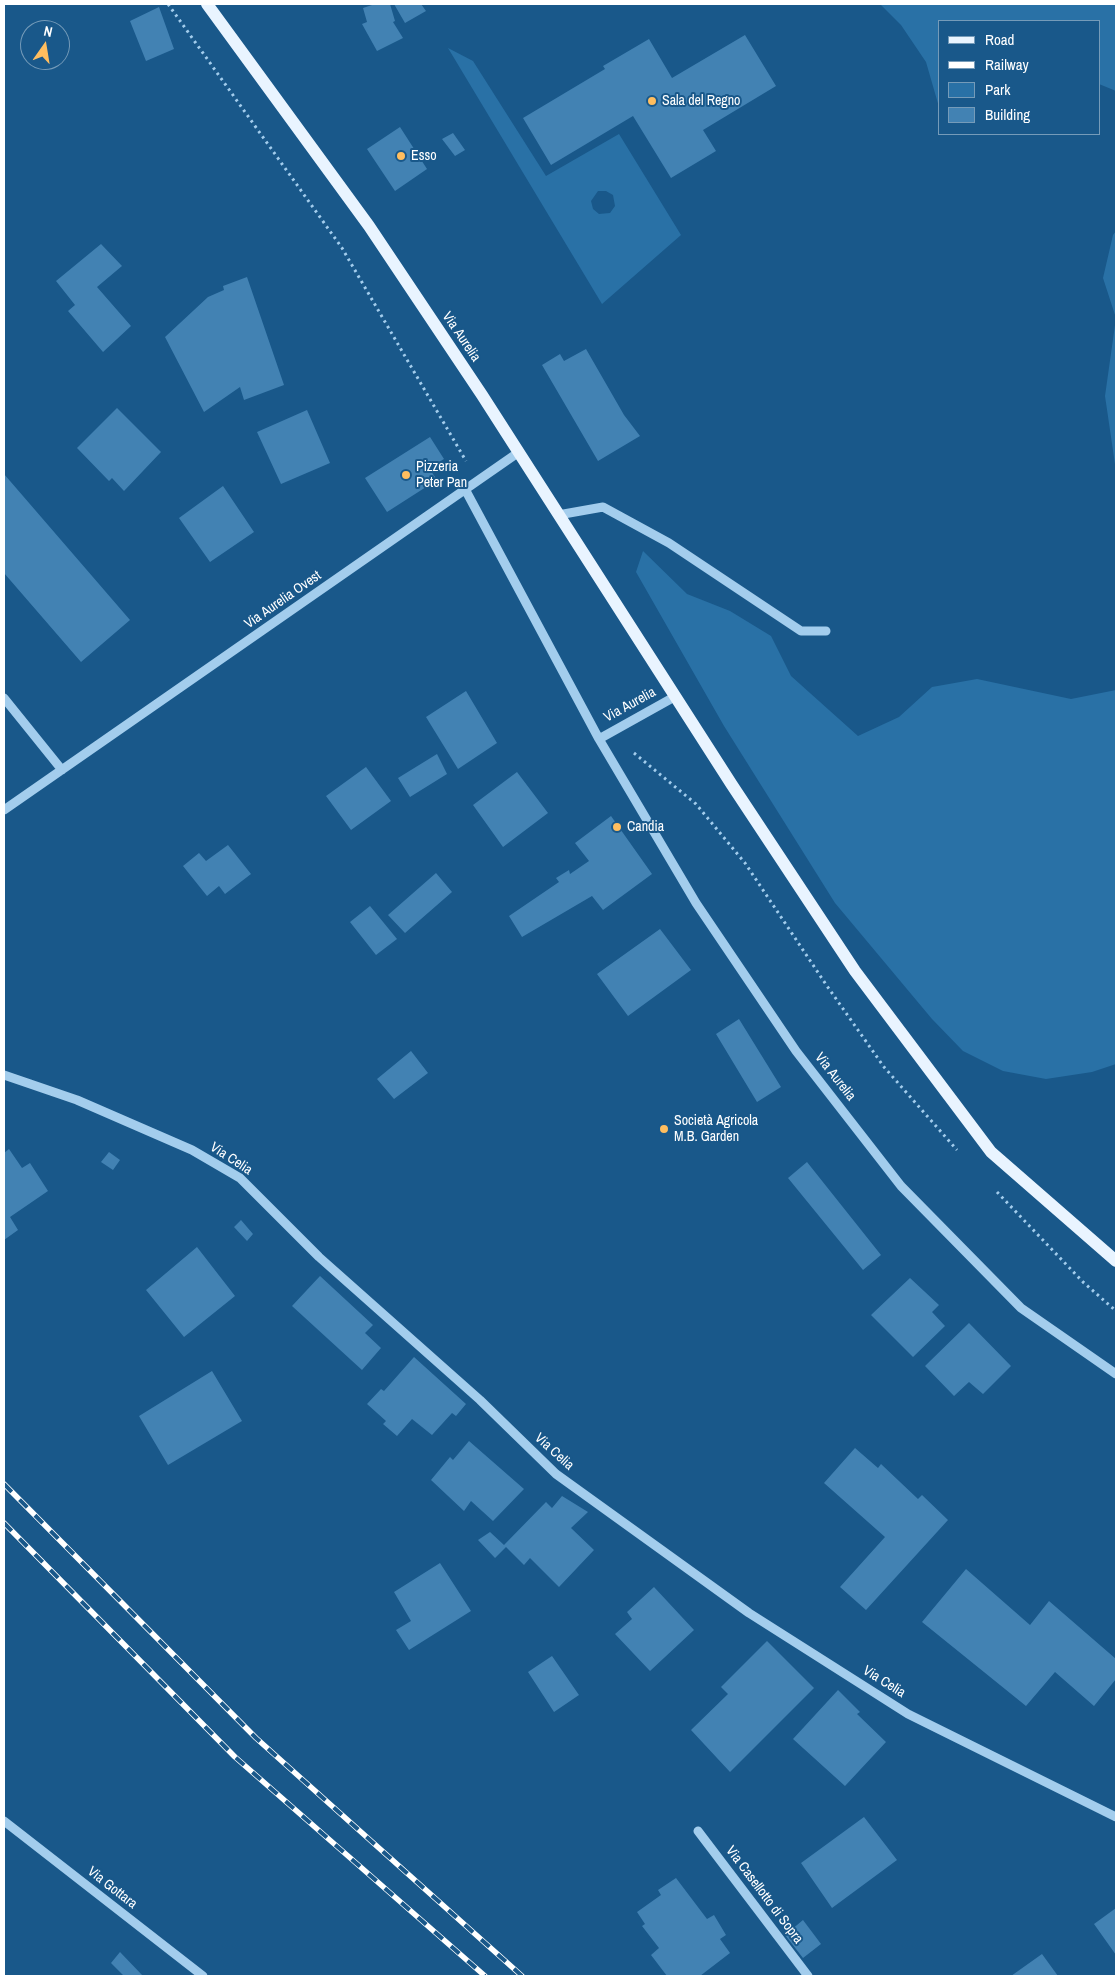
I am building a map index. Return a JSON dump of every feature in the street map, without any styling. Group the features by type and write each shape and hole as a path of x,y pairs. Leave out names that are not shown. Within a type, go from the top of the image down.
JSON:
{"main road":[{"name":"Via Aurelia","path":"207,4 369,226 519,452 855,971 991,1152 1116,1261"}],"street":[{"name":"Via Aurelia Ovest","path":"4,810 479,482 519,452"},
{"name":"Via Aurelia","path":"466,491 599,739 696,903 796,1051 901,1186 1021,1308 1116,1374"},
{"path":"558,515 603,507 669,543 800,631 826,631"},
{"name":"Via Aurelia","path":"599,739 676,696"},
{"path":"4,698 62,770"},
{"name":"Via Celia","path":"4,1075 76,1100 192,1150 240,1178 319,1256 480,1400 556,1474 749,1614 908,1714 1116,1817"},
{"name":"Via Gottara","path":"4,1821 203,1976"},
{"name":"Via Casellotto di Sopra","path":"698,1831 808,1976"}],"path":[{"path":"168,4 342,248 479,482"},
{"path":"611,733 696,804 745,863 884,1067 961,1155"},
{"path":"995,1190 1083,1282 1116,1311"}],"green space":[{"path":"880,4 1116,4 1116,91 1100,84 1100,20 938,20 938,104 926,62 901,25"},
{"path":"448,48 473,61 546,176 619,134 681,235 602,304","holes":["598,191 606,191 613,195 615,206 610,213 599,214 593,209 591,201"]},
{"path":"1116,231 1116,318 1103,278 1113,235"},
{"path":"1116,318 1116,471 1105,396"},
{"path":"643,551 687,594 730,611 771,636 791,676 858,736 899,717 932,687 977,679 1071,699 1116,690 1116,1064 1092,1072 1046,1079 1003,1071 963,1051 932,1019 835,903 724,726 636,572"}],"building":[{"path":"375,4 390,4 395,21 393,22 403,38 377,51 362,24 367,22 363,8"},
{"path":"394,4 421,4 426,11 405,23"},
{"path":"159,7 174,49 146,61 130,21"},
{"name":"Sala del Regno","path":"745,35 776,86 703,130 716,151 671,178 633,116 551,165 523,118 605,69 603,66 649,39 672,78"},
{"path":"400,127 427,169 395,191 367,149"},
{"path":"453,133 465,150 455,156 442,139"},
{"path":"101,244 122,266 97,287 131,326 103,352 68,311 75,305 56,281"},
{"path":"247,277 284,385 244,400 240,387 204,412 165,337 208,297 224,290 223,286"},
{"path":"586,349 624,415 640,436 598,461 542,365 560,354 564,361"},
{"path":"117,408 161,452 124,491 112,478 109,481 77,448"},
{"path":"307,410 330,463 281,484 257,432"},
{"path":"430,437 444,459 429,468 437,480 387,512 365,478"},
{"path":"4,474 130,620 81,662 4,573"},
{"path":"223,486 254,532 210,562 179,518"},
{"path":"466,691 497,743 458,769 426,717"},
{"path":"437,754 447,774 410,797 398,778"},
{"path":"366,767 391,801 351,830 326,796"},
{"path":"517,772 548,813 503,847 473,805"},
{"path":"611,816 652,874 603,910 592,896 522,937 509,916 559,882 556,878 569,870 570,874 589,861 575,843"},
{"path":"228,845 251,874 225,894 219,886 207,896 183,866 199,853 206,861"},
{"path":"436,873 452,892 405,933 388,915"},
{"path":"370,906 397,939 376,955 350,922"},
{"path":"660,929 691,970 628,1016 597,974"},
{"path":"739,1019 781,1087 757,1102 716,1034"},
{"path":"411,1051 428,1073 394,1099 377,1079"},
{"path":"9,1149 22,1168 30,1163 48,1191 10,1217 18,1230 4,1240 4,1153"},
{"path":"109,1152 120,1160 113,1170 101,1162"},
{"path":"807,1162 881,1255 863,1270 788,1178"},
{"path":"241,1220 253,1234 247,1241 234,1227"},
{"path":"197,1247 235,1296 184,1337 146,1290"},
{"path":"320,1276 373,1325 365,1333 381,1348 362,1370 292,1306"},
{"path":"910,1278 939,1305 932,1312 945,1326 913,1357 871,1315"},
{"path":"969,1323 1011,1366 983,1394 969,1382 954,1396 925,1366"},
{"path":"414,1357 466,1404 456,1416 452,1413 432,1435 412,1419 397,1436 383,1424 386,1421 367,1404 381,1389 384,1391"},
{"path":"212,1371 242,1421 168,1465 139,1416"},
{"path":"469,1441 524,1489 493,1521 471,1501 464,1511 431,1480 450,1457 453,1460"},
{"path":"855,1448 878,1468 881,1464 918,1499 922,1495 948,1520 866,1610 840,1587 885,1537 824,1483"},
{"path":"562,1496 588,1512 571,1528 594,1550 559,1587 530,1558 524,1565 506,1547 495,1558 478,1540 490,1532 504,1545 546,1502 552,1508"},
{"path":"440,1563 471,1611 409,1650 396,1630 411,1621 394,1592"},
{"path":"966,1569 1030,1625 1049,1601 1116,1659 1116,1679 1094,1706 1055,1672 1026,1706 922,1622"},
{"path":"654,1587 694,1630 650,1671 615,1634 632,1619 627,1612"},
{"path":"767,1641 814,1688 730,1772 691,1730 728,1694 721,1687"},
{"path":"552,1656 579,1695 554,1712 528,1672"},
{"path":"838,1690 860,1712 857,1714 886,1742 845,1786 793,1739"},
{"path":"864,1817 897,1860 832,1908 801,1863"},
{"path":"676,1878 707,1919 714,1915 726,1935 720,1939 730,1953 700,1976 667,1976 651,1955 659,1948 642,1926 645,1924 637,1912 661,1895 658,1890"},
{"path":"1116,1908 1116,1955 1094,1924"},
{"path":"803,1920 821,1944 803,1958 785,1935"},
{"path":"120,1952 143,1976 124,1976 111,1963"},
{"path":"1042,1954 1058,1976 1011,1976"}],"railway":[{"path":"4,1484 256,1738 522,1976"},
{"path":"4,1523 235,1757 485,1976"}],"place":[{"name":"Sala del Regno","path":"652,101"},
{"name":"Esso","path":"401,156"},
{"name":"Pizzeria Peter Pan","path":"406,475"},
{"name":"Candia","path":"617,827"},
{"name":"Società Agricola M.B. Garden","path":"664,1129"}]}
